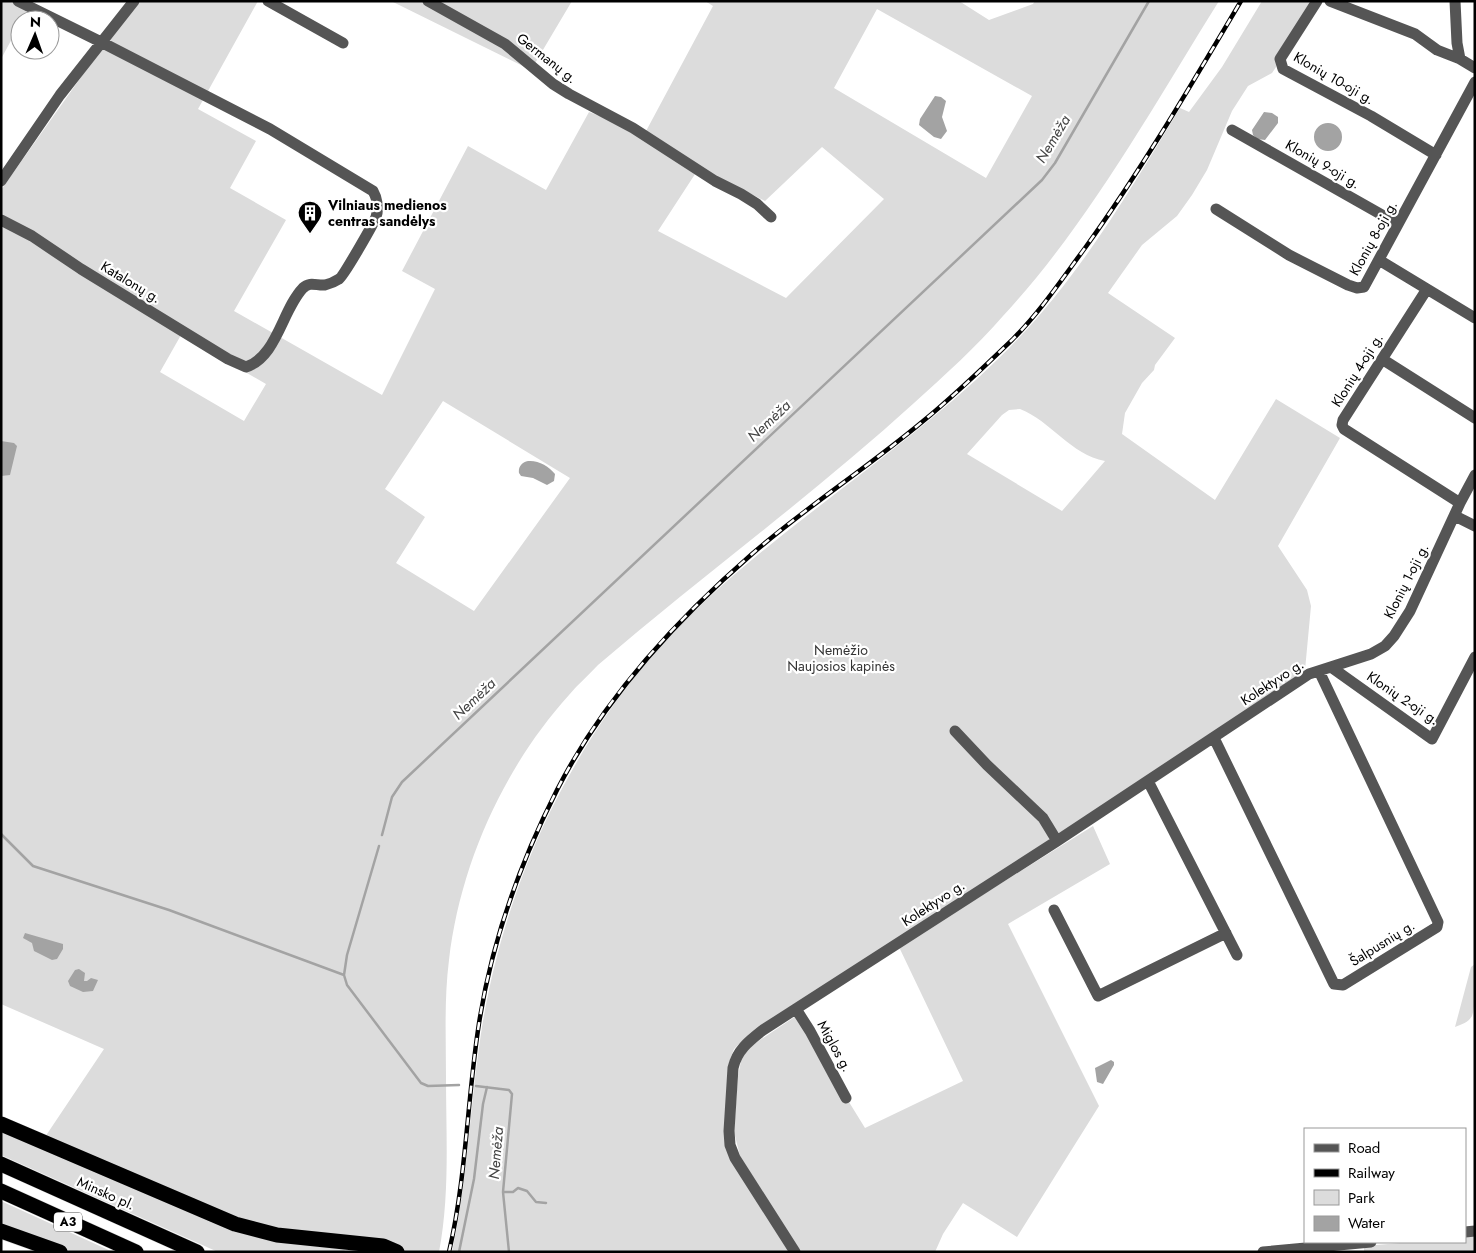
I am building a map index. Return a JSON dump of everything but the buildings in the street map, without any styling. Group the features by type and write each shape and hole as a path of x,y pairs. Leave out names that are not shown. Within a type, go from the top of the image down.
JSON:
{"highway":[{"path":"1,1124 235,1224 277,1235 383,1246 397,1252"},
{"name":"Minsko pl.","path":"1,1164 197,1252"},
{"name":"A3","path":"1,1191 136,1252"},
{"path":"1,1231 60,1252"}],"street":[{"path":"18,1 101,42"},
{"path":"1,181 60,94 134,1"},
{"path":"268,1 343,43"},
{"name":"Germanų g.","path":"428,1 505,44 553,84 648,138 715,181 741,194 757,204 771,218"},
{"name":"Klonių 10-oji g.","path":"1317,1 1280,59 1283,69 1371,116 1436,156"},
{"path":"1330,1 1415,34 1437,50 1475,68"},
{"path":"1455,1 1456,43 1460,60"},
{"name":"Katalonų g.","path":"1,220 32,236 81,269 228,359 246,367 257,362 268,351 292,304 304,287 312,284 324,285 340,279 376,216 377,203 372,191 270,130 101,42"},
{"name":"Klonių 8-oji g.","path":"1216,210 1289,255 1348,285 1357,288 1364,287 1475,82"},
{"name":"Klonių 9-oji g.","path":"1232,130 1398,224"},
{"path":"1379,260 1475,318"},
{"name":"Klonių 4-oji g.","path":"1427,289 1342,425 1344,429 1460,503"},
{"path":"1382,359 1475,418"},
{"name":"Klonių 1-oji g.","path":"1331,667 1371,654 1385,646 1394,636 1410,611 1475,475"},
{"path":"1455,516 1475,526"},
{"name":"Klonių 2-oji g.","path":"1331,667 1432,739 1475,657"},
{"name":"Kolektyvo g.","path":"795,1252 735,1158 730,1145 732,1068 735,1057 741,1049 749,1041 796,1009 1057,841 1309,674 1331,667"},
{"name":"Šalpusnių g.","path":"1214,738 1334,984 1343,985 1437,927 1438,922 1319,671"},
{"path":"955,731 1042,818 1057,841"},
{"path":"1148,781 1237,954"},
{"path":"1054,910 1098,996 1226,933"},
{"name":"Miglos g.","path":"796,1009 846,1098"},
{"path":"1263,1252 1360,1243"}],"green space":[{"path":"1,1 9,1 27,10 10,10 10,42 1,59"},
{"path":"139,1 258,1 198,109 256,141 230,188 286,220 234,311 382,395 435,289 402,271 468,146 546,190 589,112 645,133 713,6 705,1 959,1 989,20 1033,4 1035,1 1219,1 1118,164 1064,243 993,327 949,371 876,437 598,665 569,695 524,753 505,785 475,853 463,888 455,924 446,989 446,1187 439,1252 406,1252 395,1244 266,1226 245,1221 45,1137 104,1049 1,1004 1,190 101,49","holes":["877,9 1032,96 986,178 834,88","822,147 884,199 786,298 658,231 699,168 765,201","181,335 266,384 244,421 160,372","443,401 570,478 474,611 396,563 425,517 385,489"]},
{"path":"391,1 572,1 531,70"},
{"name":"Nemėžio Naujosios kapinės","path":"1262,1 1314,1 1280,54 1272,73 1248,86 1232,111 1207,170 1192,195 1177,216 1142,245 1108,293 1175,338 1155,365 1154,370 1142,383 1125,413 1122,434 1215,500 1276,399 1340,438 1278,546 1307,590 1311,606 1305,670 1061,835 743,1040 734,1049 729,1062 725,1132 789,1252 452,1252 462,1196 482,1027 500,944 517,890 538,838 565,783 599,727 617,700 658,648 704,602 776,540 927,422 998,359 1025,331 1051,302 1097,240 1180,108 1189,112 1222,67","holes":["1020,409 1031,414 1082,452 1093,458 1105,461 1062,511 967,454 1002,415 1009,410"]},
{"path":"1093,826 1110,864 1008,924 1099,1106 1017,1237 963,1203 943,1234 935,1252 800,1252 740,1156 734,1132 738,1076 741,1061 746,1051 796,1016 865,1128 963,1081 899,947"},
{"path":"1475,964 1475,999 1472,1016 1467,1022 1455,1027 1471,967"},
{"path":"1,1130 221,1225 346,1247 344,1252 218,1252 1,1155"},
{"path":"1,1201 113,1252 72,1252 1,1225"},
{"path":"1475,1236 1475,1252 1364,1252 1364,1246 1400,1243 1466,1243 1466,1237"}],"water":[{"path":"935,96 941,97 946,101 942,117 947,131 941,139 934,137 919,125 920,119"},
{"path":"1264,112 1272,113 1278,117 1278,123 1265,140 1257,139 1253,135 1252,130"},
{"path":"1328,123 1338,127 1342,137 1338,147 1328,151 1318,147 1314,137 1318,127"},
{"path":"1,441 14,443 17,446 10,475 1,476"},
{"path":"524,462 543,464 550,468 555,474 554,481 547,485 533,478 521,476 519,473 520,467"},
{"path":"25,933 63,944 63,949 57,959 52,960 34,951 32,943 23,938"},
{"path":"79,969 85,973 84,981 91,978 98,980 93,991 83,992 70,986 68,981 75,970"},
{"path":"1111,1060 1114,1062 1114,1065 1103,1084 1097,1082 1095,1068"}],"waterway":[{"name":"Nemėža","path":"382,835 392,797 402,782 1042,180 1055,163 1149,1"},
{"path":"1,834 33,866 169,910 344,975"},
{"name":"Nemėža","path":"379,846 347,955 344,975 347,985 421,1083 428,1086 459,1085"},
{"name":"Nemėža","path":"476,1086 509,1090 512,1094 503,1192 509,1252"},
{"path":"459,1252 474,1179 483,1104 487,1087"},
{"path":"503,1192 513,1192 518,1188 527,1191 536,1202 546,1203"}],"railway":[{"path":"449,1252 463,1169 478,1030 483,999 498,937 518,877 543,818 576,756 596,724 643,663 723,580 773,537 934,412 1023,329 1042,307 1126,188 1166,126 1241,1"}],"place":[{"name":"Vilniaus medienos centras sandėlys","path":"310,234"}]}
